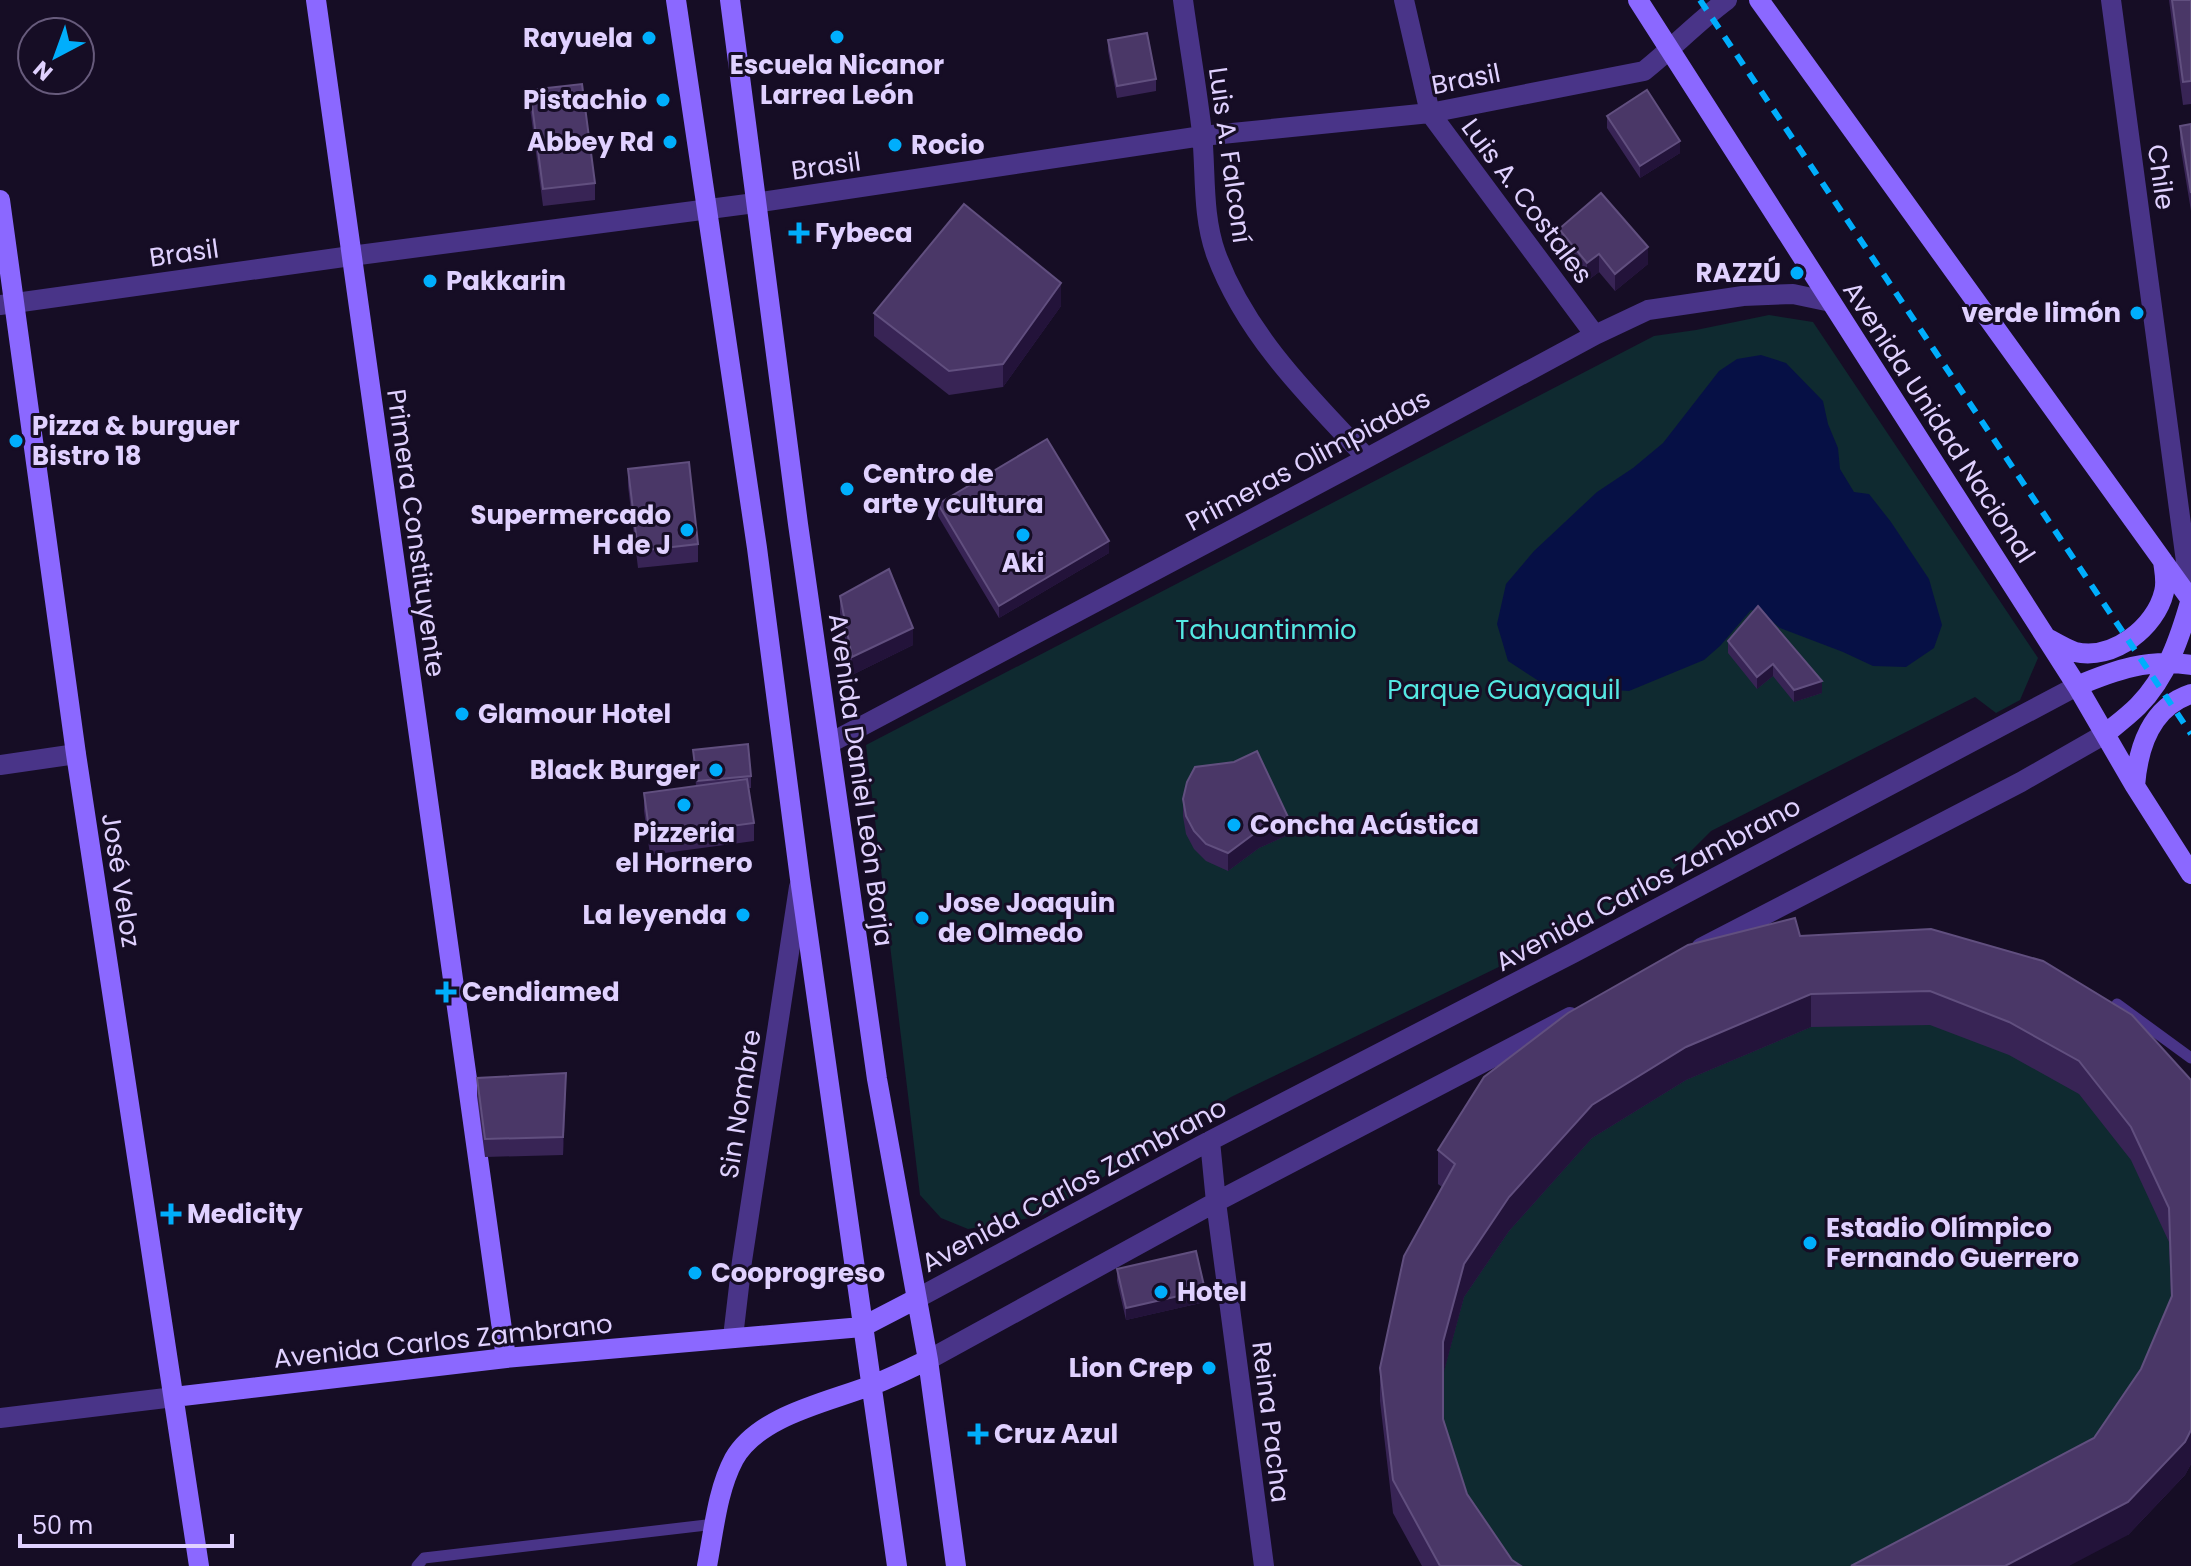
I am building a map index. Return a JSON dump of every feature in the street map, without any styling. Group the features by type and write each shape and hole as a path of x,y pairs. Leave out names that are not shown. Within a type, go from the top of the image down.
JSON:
{"street":[{"name":"Primera Constituyente","path":"316,0 506,1358"},
{"path":"676,0 757,548 800,879 897,1566"},
{"name":"Avenida Daniel León Borja","path":"730,0 755,203 877,1079 928,1360 956,1566"},
{"name":"Luis A. Falconí","path":"1183,0 1202,136 1204,191 1215,251 1236,302 1271,352 1367,458"},
{"name":"Luis A. Costales","path":"1404,0 1430,113 1595,335"},
{"name":"Avenida Unidad Nacional","path":"1638,0 2047,638 2191,874"},
{"name":"Brasil","path":"7,304 755,203 1202,136 1430,113 1644,71 1727,0"},
{"path":"1679,960 2021,782 2105,734 2140,704 2168,662 2191,600 1759,0"},
{"name":"Chile","path":"2111,0 2191,600"},
{"name":"José Veloz","path":"0,200 7,304 199,1566"},
{"name":"Primeras Olimpiadas","path":"830,743 1595,335 1648,310 1743,296 1793,294 1831,302"},
{"path":"2047,638 2076,652 2105,651 2128,641 2155,615 2165,590 2163,559"},
{"path":"2077,686 2115,670 2168,662 2191,665"},
{"name":"Avenida Carlos Zambrano","path":"0,1418 506,1358 862,1327 2077,686"},
{"path":"2135,786 2144,740 2160,714 2191,694"},
{"path":"0,765 76,754"},
{"name":"Sin Nombre","path":"733,1337 800,879"},
{"path":"707,1566 720,1493 735,1457 759,1431 813,1405 872,1385 928,1360 1216,1202 1580,1011"},
{"name":"Reina Pacha","path":"1210,1141 1264,1566"}],"lane":[{"path":"2117,1004 2191,1058"},
{"path":"417,1566 424,1558 715,1524"}],"green space":[{"name":"Parque Guayaquil","path":"1769,315 1813,322 2038,658 2020,700 1996,713 1975,697 1711,831 1647,895 1231,1097 1041,1216 968,1229 941,1218 920,1195 866,745 1654,336"},
{"name":"Estadio Olímpico Fernando Guerrero","path":"1795,951 2191,1113 2191,1464 2069,1566 1422,1566 1455,1197 1438,1184 1484,1110"}],"shaded area":[{"path":"1761,355 1786,363 1823,401 1838,448 1840,469 1854,492 1869,494 1929,579 1942,625 1934,648 1906,667 1873,666 1780,628 1761,612 1751,610 1704,660 1629,691 1545,685 1508,661 1497,624 1506,584 1534,551 1597,492 1663,443 1719,371 1737,359"}],"building":[{"path":"2172,0 2191,0 2191,81 2183,82"},
{"path":"1147,33 1156,79 1117,86 1108,40"},
{"path":"582,84 595,183 543,189 530,90"},
{"path":"1647,90 1680,141 1640,166 1607,116"},
{"path":"2191,124 2191,193 2180,126"},
{"path":"1601,193 1648,247 1615,274 1599,254 1587,263 1559,229"},
{"path":"964,204 1061,283 1003,364 949,371 874,313"},
{"name":"Aki","path":"1047,439 1109,541 999,606 938,504"},
{"path":"689,462 698,544 638,551 628,469"},
{"path":"889,569 913,628 852,657 840,596"},
{"path":"1758,606 1822,681 1794,690 1773,664 1757,677 1728,641"},
{"path":"748,744 751,776 697,781 693,750"},
{"name":"Concha Acústica","path":"1257,751 1288,817 1259,830 1228,853 1206,844 1186,816 1183,799 1195,767 1234,762"},
{"path":"747,779 754,823 650,837 644,793"},
{"path":"1795,918 1800,936 1931,929 2043,961 2132,1015 2191,1080 2191,1430 2185,1442 2128,1502 2005,1566 1851,1566 2094,1438 2141,1369 2172,1296 2169,1208 2131,1127 2079,1061 2009,1022 1930,991 1811,994 1686,1047 1592,1105 1509,1197 1464,1264 1443,1342 1443,1419 1467,1494 1512,1560 1521,1566 1440,1566 1393,1480 1380,1368 1404,1256 1455,1164 1438,1150 1484,1077 1568,1013 1688,945"},
{"path":"566,1073 563,1137 485,1139 477,1078"},
{"name":"Hotel","path":"1196,1251 1205,1290 1126,1308 1117,1269"}],"railway":[{"path":"1700,0 2191,734"}],"place":[{"name":"Escuela Nicanor Larrea León","path":"837,37"},
{"name":"Rayuela","path":"649,38"},
{"name":"Pistachio","path":"663,100"},
{"name":"Abbey Rd","path":"670,142"},
{"name":"Rocio","path":"895,145"},
{"name":"Fybeca","path":"799,233"},
{"name":"RAZZÚ","path":"1797,273"},
{"name":"Pakkarin","path":"430,281"},
{"name":"verde limón","path":"2137,313"},
{"name":"Pizza & burguer Bistro 18","path":"16,441"},
{"name":"Centro de arte y cultura","path":"847,489"},
{"name":"Supermercado H de J","path":"687,530"},
{"name":"Aki","path":"1023,535"},
{"name":"Glamour Hotel","path":"462,714"},
{"name":"Black Burger","path":"716,770"},
{"name":"Pizzeria el Hornero","path":"684,805"},
{"name":"Concha Acústica","path":"1234,825"},
{"name":"La leyenda","path":"743,915"},
{"name":"Jose Joaquin de Olmedo","path":"922,918"},
{"name":"Cendiamed","path":"446,992"},
{"name":"Medicity","path":"171,1214"},
{"name":"Estadio Olímpico Fernando Guerrero","path":"1810,1243"},
{"name":"Cooprogreso","path":"695,1273"},
{"name":"Hotel","path":"1161,1292"},
{"name":"Lion Crep","path":"1209,1368"},
{"name":"Cruz Azul","path":"978,1434"}],"park label":[{"name":"Tahuantinmio","path":"1266,630"}]}
